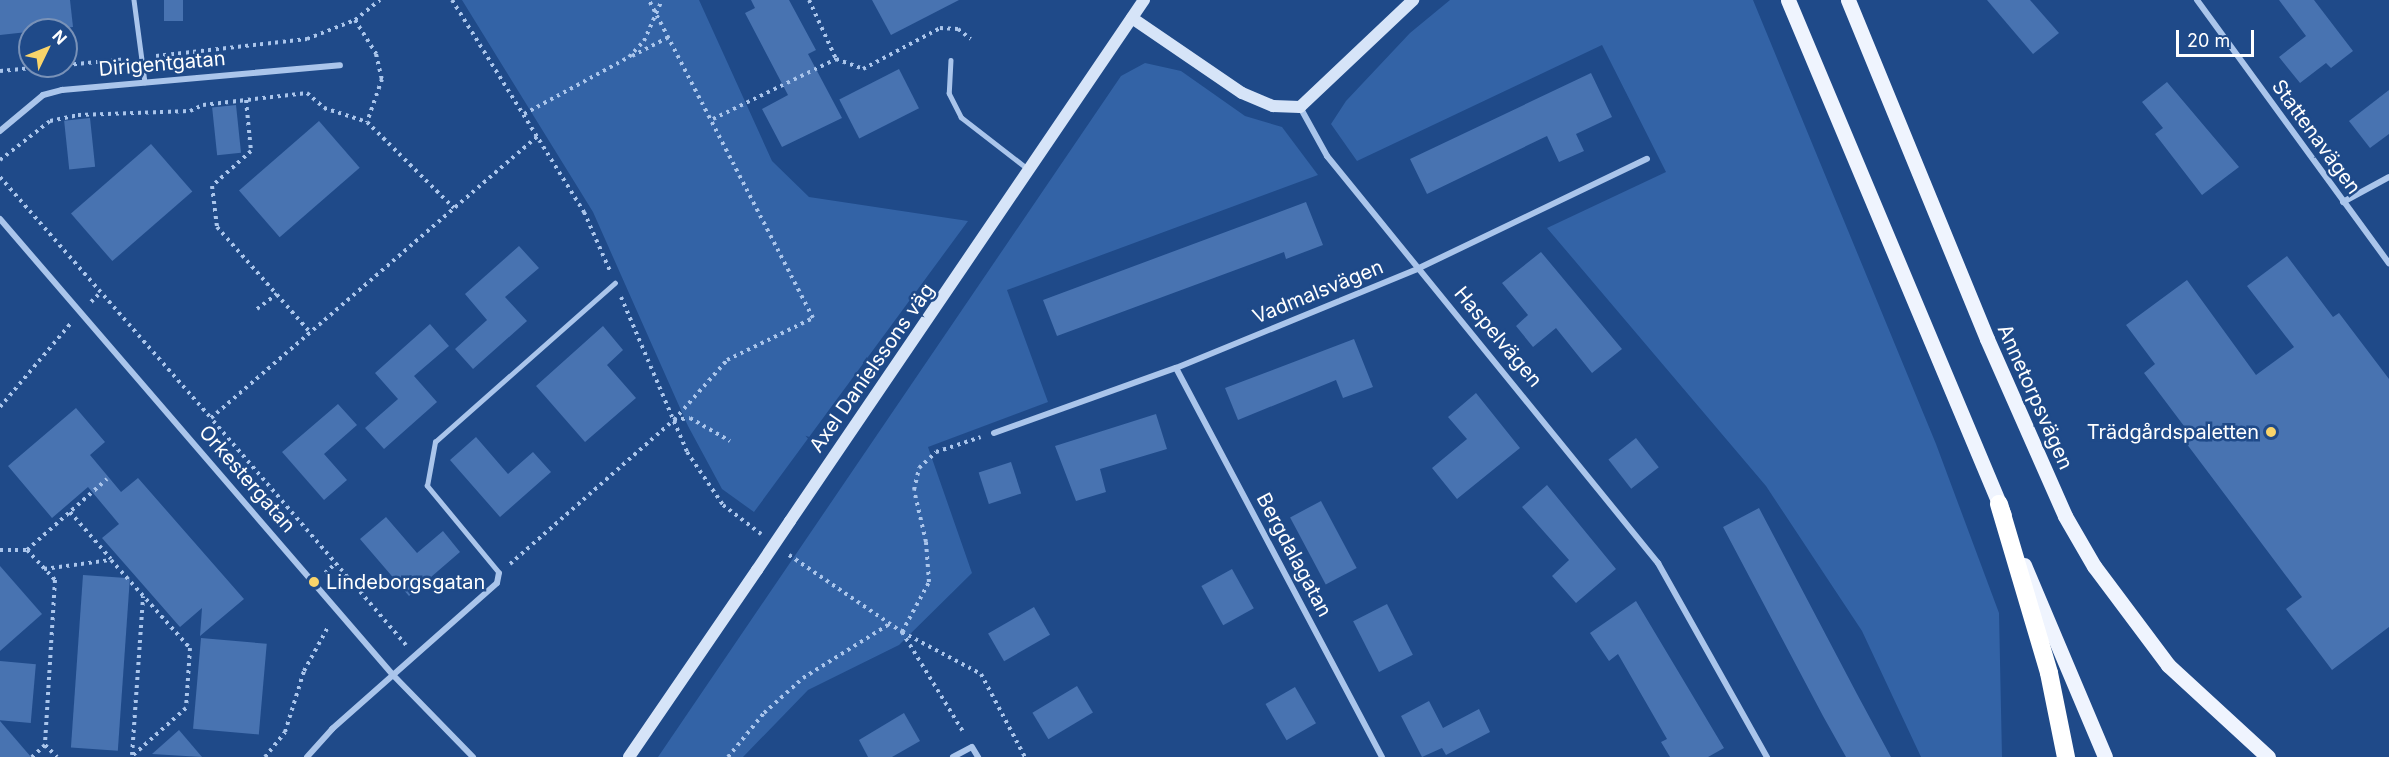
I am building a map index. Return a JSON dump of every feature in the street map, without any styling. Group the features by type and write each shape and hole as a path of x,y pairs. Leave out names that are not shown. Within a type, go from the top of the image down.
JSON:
{"highway":[{"path":"1999,504 2049,673 2066,757"}],"main road":[{"path":"1788,0 2105,757"},
{"name":"Annetorpsvägen","path":"1848,0 1982,328 2065,516 2094,566 2168,665 2268,757"}],"street":[{"name":"Axel Danielssons väg","path":"629,757 1030,171 1144,0"},
{"path":"1132,18 1242,93 1273,106 1300,107 1413,0"},
{"name":"Stattenavägen","path":"2197,0 2389,264"},
{"name":"Dirigentgatan","path":"0,131 43,95 144,82 340,65"},
{"name":"Haspelvägen","path":"1300,107 1328,156 1417,269 1658,563 1767,757"},
{"name":"Vadmalsvägen","path":"994,433 1176,368 1417,269 1647,159"},
{"path":"2343,202 2389,177"},
{"name":"Orkestergatan","path":"0,219 392,674 472,757"},
{"name":"Bergdalagatan","path":"1176,368 1382,757"},
{"path":"307,757 392,674 497,583 499,573"},
{"path":"953,757 972,747 978,757"}],"lane":[{"path":"134,0 144,82"},
{"path":"951,60 950,93 961,117 1030,171"},
{"path":"499,573 427,486 435,442 615,284"}],"path":[{"path":"78,64 307,39 356,20 380,0"},
{"path":"452,0 584,212 687,452 723,505 764,537"},
{"path":"499,573 674,420 727,360 813,318 713,119 649,0"},
{"path":"629,57 657,16 662,0"},
{"path":"809,0 836,59 863,69 940,28 958,29 971,39"},
{"path":"356,20 376,54 382,79 367,122"},
{"path":"524,114 669,37"},
{"path":"713,119 836,59"},
{"path":"0,71 18,69"},
{"path":"0,160 50,121 78,115 190,111 246,100 307,93 324,108 367,122 454,208"},
{"path":"246,100 251,151 212,186 217,227 310,332"},
{"path":"211,418 537,136"},
{"path":"0,177 415,654"},
{"path":"0,407 81,312 101,292"},
{"path":"257,309 277,294"},
{"path":"674,420 690,418 730,441"},
{"path":"902,632 929,582 926,542 914,490 919,468 936,452 994,433"},
{"path":"0,550 27,550 107,479"},
{"path":"70,512 190,648 186,708 132,757"},
{"path":"27,550 55,580 45,745 32,757"},
{"path":"783,551 902,632 981,674 1025,757"},
{"path":"44,569 111,560"},
{"path":"324,573 336,563"},
{"path":"132,757 143,596"},
{"path":"265,757 285,732 311,654 330,630 323,621"},
{"path":"731,756 764,713 803,678 891,623"},
{"path":"902,632 972,747"},
{"path":"45,745 57,757"}],"shaded area":[{"path":"462,0 699,0 772,161 809,197 968,221 754,512 722,489 688,426 593,212"},
{"path":"1450,0 1753,0 1936,444 1999,613 2002,757 1921,757 1862,631 1766,486 1547,228 1666,172 1602,45 1357,161 1331,124 1346,101 1410,33"},
{"path":"1145,63 1181,71 1245,116 1282,127 1318,175 1007,290 1048,402 928,447 972,573 899,645 808,690 743,757 658,757 1121,76"}],"building":[{"path":"0,0 70,0 72,18 18,18 18,33 0,35"},
{"path":"164,0 183,0 183,21 164,21"},
{"path":"751,0 789,0 816,50 808,54 842,118 782,147 762,109 788,95 745,13 755,8"},
{"path":"872,0 959,0 891,35"},
{"path":"1987,0 2030,0 2059,33 2033,54"},
{"path":"2279,0 2314,0 2353,51 2331,68 2326,63 2300,83 2279,57 2306,36"},
{"path":"899,69 919,108 859,139 839,99"},
{"path":"1591,73 1612,117 1576,134 1584,151 1559,162 1547,136 1427,194 1410,159"},
{"path":"2167,82 2239,167 2202,195 2155,134 2163,128 2142,102"},
{"path":"2389,90 2389,134 2370,148 2349,121"},
{"path":"236,105 241,153 217,155 212,108"},
{"path":"90,118 95,167 69,169 64,121"},
{"path":"319,121 360,168 280,237 239,191"},
{"path":"151,144 192,192 112,261 71,214"},
{"path":"1306,202 1323,245 1286,259 1284,252 1057,336 1043,300"},
{"path":"519,246 539,268 505,297 527,321 473,369 455,349 487,320 465,294"},
{"path":"1541,252 1622,349 1592,373 1556,328 1533,347 1516,326 1528,315 1502,283"},
{"path":"2287,256 2333,317 2339,313 2389,379 2389,627 2332,670 2286,609 2302,597 2177,431 2184,426 2144,373 2155,364 2126,325 2187,280 2256,375 2294,347 2247,286"},
{"path":"430,324 449,346 414,376 437,402 384,449 365,428 398,399 375,373"},
{"path":"603,326 623,350 607,365 636,398 585,442 536,386"},
{"path":"1354,339 1373,387 1343,398 1336,380 1238,420 1225,388"},
{"path":"1476,393 1520,448 1457,499 1432,468 1467,439 1448,417"},
{"path":"338,404 357,425 324,454 347,480 324,500 282,452"},
{"path":"76,408 105,442 90,455 121,492 138,478 244,599 200,636 202,608 180,627 102,538 119,524 88,487 52,518 8,466"},
{"path":"1156,414 1167,449 1100,469 1106,492 1076,501 1055,446"},
{"path":"476,437 508,474 533,452 551,472 500,517 450,460"},
{"path":"1636,438 1659,467 1631,489 1608,460"},
{"path":"1011,462 1021,493 989,504 979,473"},
{"path":"1547,485 1616,569 1576,603 1552,576 1569,560 1522,507"},
{"path":"1321,501 1357,568 1326,585 1290,517"},
{"path":"1759,508 1891,757 1846,757 1823,716 1723,527"},
{"path":"386,517 417,553 443,531 460,552 409,596 360,539"},
{"path":"0,566 42,614 0,651"},
{"path":"1232,569 1254,608 1223,625 1201,586"},
{"path":"83,575 130,578 118,751 71,748"},
{"path":"1636,601 1724,748 1708,757 1670,757 1661,742 1667,739 1618,654 1609,661 1590,633"},
{"path":"1387,604 1413,655 1379,672 1353,621"},
{"path":"1034,607 1050,635 1004,661 988,634"},
{"path":"201,638 267,644 259,734 193,729"},
{"path":"0,661 36,664 31,723 0,720"},
{"path":"1077,686 1093,713 1048,739 1032,713"},
{"path":"1295,687 1316,723 1287,740 1266,704"},
{"path":"1429,701 1443,728 1479,709 1490,732 1446,755 1442,748 1422,757 1401,716"},
{"path":"904,713 920,741 892,757 868,757 859,740"},
{"path":"0,721 31,757 0,757"},
{"path":"179,730 202,757 152,754"}],"place":[{"name":"Trädgårdspaletten","path":"2271,432"},
{"name":"Lindeborgsgatan","path":"314,582"}]}
